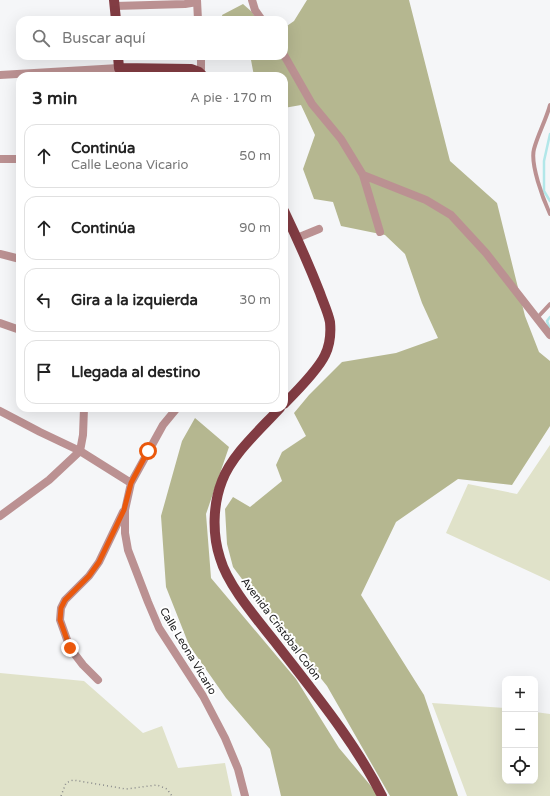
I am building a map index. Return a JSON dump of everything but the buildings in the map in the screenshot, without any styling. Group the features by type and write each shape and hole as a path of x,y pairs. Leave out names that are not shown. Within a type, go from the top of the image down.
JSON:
{"main road":[{"path":"114,3 116,16"},
{"path":"118,60 119,72 191,69 196,72"},
{"path":"288,219 314,276 330,321 330,339 325,355 297,391 288,400"},
{"name":"Avenida Cristóbal Colón","path":"276,412 228,467 222,481 214,512 220,558 228,575 248,607 330,713 382,796"}],"street":[{"path":"252,0 255,10 259,16"},
{"path":"114,3 185,4 198,1 198,16"},
{"path":"201,60 202,72"},
{"path":"287,60 312,104 341,139 363,175 380,232"},
{"path":"0,75 16,75"},
{"path":"0,159 16,159"},
{"path":"363,175 426,200 451,215 486,253 550,335"},
{"path":"297,238 319,229"},
{"path":"0,254 16,258"},
{"path":"0,323 16,329"},
{"path":"0,411 80,451 131,483"},
{"path":"0,516 50,480 80,451 83,435 84,412"},
{"name":"Calle Leona Vicario","path":"174,412 163,425 131,483 124,510 125,533 128,550 148,602 160,628 203,696 225,738 238,769 245,796"},
{"path":"98,680 83,665 70,648 60,620 61,608 65,600 89,576 99,562 124,510"}],"lane":[{"path":"550,106 534,150 534,165 544,201 550,214"},
{"path":"537,318 550,304"}],"path":[{"path":"61,796 66,783 72,780 126,789 157,785 167,789 172,796"}],"green space":[{"path":"307,0 409,0 450,161 497,203 525,316 539,352 550,361 550,426 512,485 458,479 396,522 361,595 424,695 458,796 390,796 327,686 233,567 227,544 225,509 233,497 250,507 282,481 276,465 282,452 306,436 294,413 309,395 342,362 396,353 438,338 422,303 405,254 385,235 341,226 333,202 314,199 303,169 315,135 301,105 288,107 288,72 253,72 251,60 288,60 288,25 294,21"},
{"path":"243,4 254,16 222,16"},
{"path":"195,418 229,447 206,514 211,578 296,679 339,748 376,792 376,796 281,796 270,749 226,698 189,645 166,587 161,516 182,441"},
{"path":"550,445 550,581 446,533 468,484 517,494"},
{"path":"0,673 84,681 143,733 162,726 178,768 225,763 232,796 0,796"},
{"path":"432,703 502,708 502,784 538,784 538,712 550,714 550,796 467,796"}],"waterway":[{"path":"550,134 544,161 544,191 550,201"},
{"path":"550,317 547,321 550,329"}],"route":[{"path":"70,648 60,620 61,608 65,600 89,576 99,562 124,510 131,483 148,451"}]}
